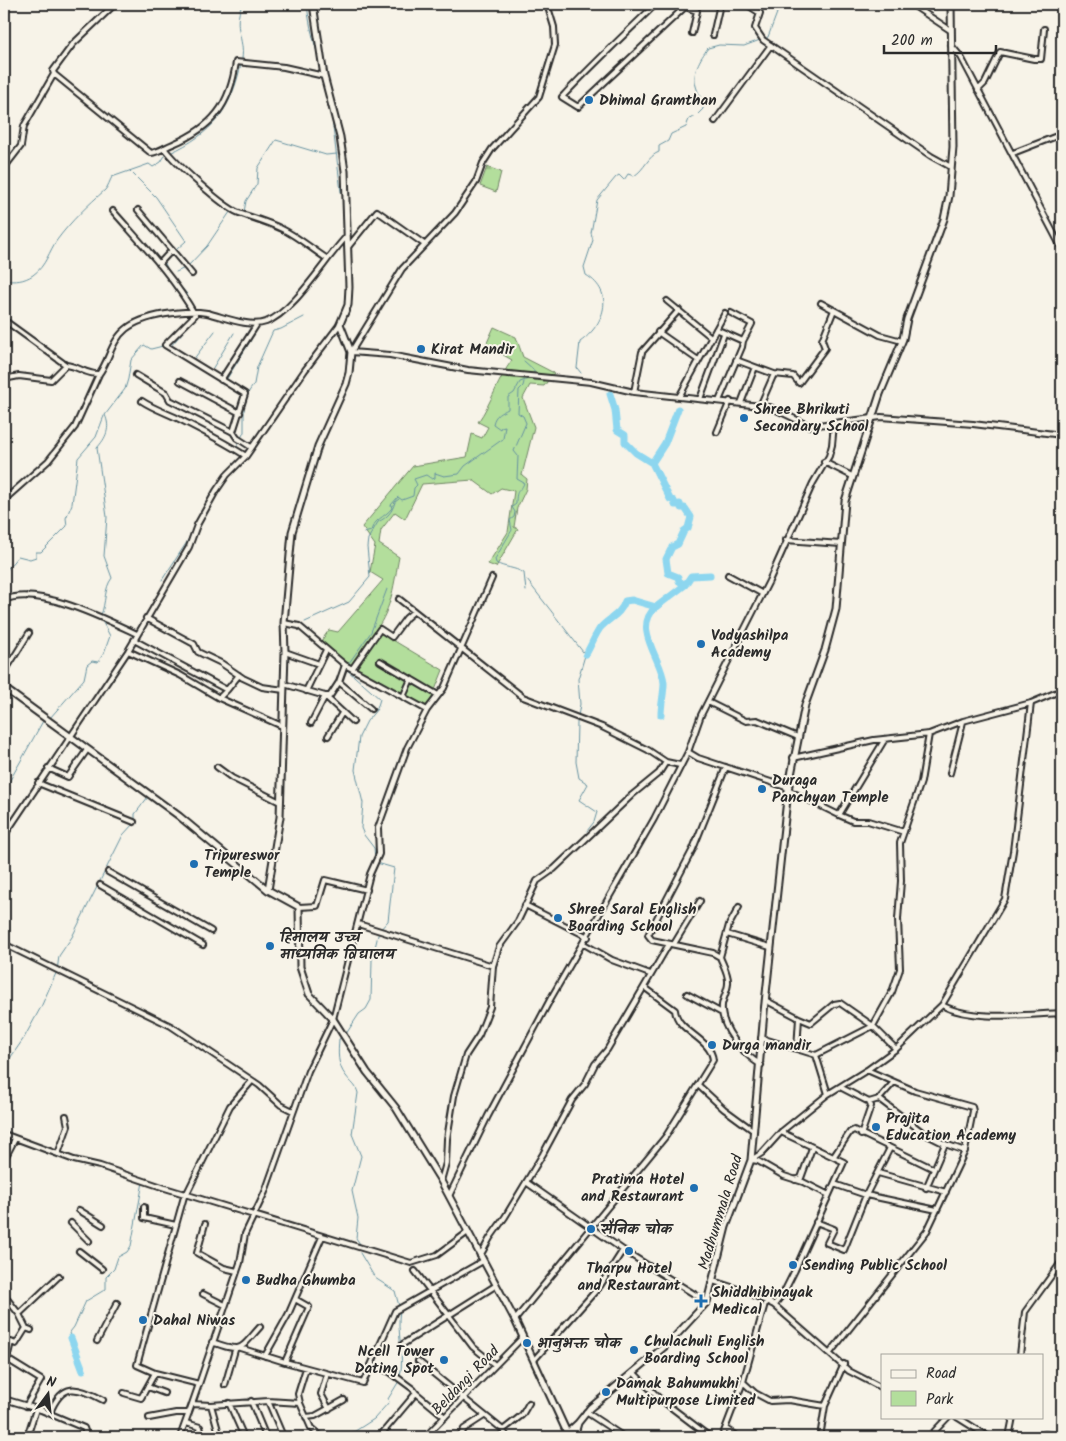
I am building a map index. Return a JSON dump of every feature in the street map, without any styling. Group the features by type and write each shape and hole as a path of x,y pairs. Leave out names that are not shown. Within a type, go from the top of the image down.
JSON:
{"street":[{"path":"4,168 21,146 24,126 54,74 53,71 74,44 115,4"},
{"path":"4,836 128,651 189,547 197,525 216,490 227,475 238,467 340,324 348,296 345,171 340,136 324,76 313,4"},
{"path":"268,890 274,862 280,802 285,652 284,623 292,532 318,446 346,384 351,352 402,269 455,212 476,182 483,163 492,149 539,97 556,45 554,27 547,4"},
{"path":"656,4 630,26 608,52 562,97 578,107 685,7"},
{"path":"677,4 697,11 692,33"},
{"path":"713,35 720,4"},
{"path":"746,4 758,10 756,31 770,45 931,156 951,167"},
{"path":"911,4 950,30"},
{"name":"Madhummala Road","path":"574,1437 578,1423 586,1412 670,1342 707,1302 726,1227 750,1160 761,1065 761,1038 770,947 793,758 806,705 825,650 836,609 842,518 852,476 871,420 902,341 906,318 944,219 954,147 950,44 951,4"},
{"path":"978,90 985,83 1000,52 1041,59 1044,28"},
{"path":"950,44 961,57 1062,249"},
{"path":"715,121 770,45"},
{"path":"54,74 151,153 191,137 212,119 230,94 236,62 284,67 324,76"},
{"path":"1012,153 1062,134"},
{"path":"164,148 190,174 227,205 238,212 250,215 282,229 326,258"},
{"path":"138,210 192,274"},
{"path":"113,211 159,264 190,304 195,315 165,345 245,394 233,432"},
{"path":"348,248 377,211 424,244"},
{"path":"4,500 48,461 75,427 99,374 106,366 110,350 124,330 166,314 193,311 257,324 268,321 280,314 296,298 326,258 347,236"},
{"path":"159,264 172,250"},
{"path":"667,301 711,337"},
{"path":"821,303 880,335 902,341"},
{"path":"634,392 642,352 679,310"},
{"path":"736,360 774,374 793,376 799,383 825,348 822,340 834,310"},
{"path":"678,397 725,313"},
{"path":"720,401 743,341 752,324 731,313"},
{"path":"4,320 66,365 78,367 92,375 99,374"},
{"path":"221,380 257,324"},
{"path":"340,324 351,352"},
{"path":"716,329 743,341"},
{"path":"658,332 698,360"},
{"path":"700,399 724,334"},
{"path":"351,352 390,355 468,370 580,381 634,392 730,401 770,407 810,426 881,418 939,421 1062,435"},
{"path":"4,379 19,376 51,380 66,365"},
{"path":"740,403 755,366"},
{"path":"760,406 774,374"},
{"path":"136,375 166,393 170,400 233,432 237,438 251,447"},
{"path":"180,380 240,413"},
{"path":"142,401 157,411 169,414 218,439 246,456"},
{"path":"716,432 730,401"},
{"path":"449,1196 551,998 584,944 654,819 688,752 701,714 761,593 769,581 786,540 832,445 834,424"},
{"path":"824,462 852,476"},
{"path":"786,540 841,544"},
{"path":"728,575 761,593"},
{"path":"180,1437 237,1271 244,1238 253,1215 263,1198 308,1071 332,1019 370,874 379,854 378,828 407,748 427,710 444,688 492,578"},
{"path":"4,600 12,596 45,598 101,617 137,634"},
{"path":"399,599 523,698 626,738 666,762 680,766"},
{"path":"352,669 380,629 392,637 406,618 414,612"},
{"path":"146,618 194,644 198,652 221,663 239,675 262,687 284,690"},
{"path":"284,623 299,626 345,665 427,710"},
{"path":"4,673 28,633"},
{"path":"134,640 227,690"},
{"path":"306,691 326,650"},
{"path":"128,651 180,675 219,698 282,726"},
{"path":"285,652 319,664"},
{"path":"380,661 438,695"},
{"path":"284,684 330,696 339,682 345,665"},
{"path":"219,698 239,675"},
{"path":"403,697 411,679"},
{"path":"339,682 371,710"},
{"path":"4,688 179,816 268,890 299,906 317,906 325,880 367,890"},
{"path":"793,758 885,739 929,734 963,721 1031,703 1062,690"},
{"path":"325,696 353,722"},
{"path":"311,723 325,696"},
{"path":"708,702 747,722 757,720 798,737"},
{"path":"750,1160 762,1153 780,1132 837,1087 867,1070 896,1049 942,1005 1005,899 1013,851 1031,703"},
{"path":"328,736 342,713"},
{"path":"950,773 963,721"},
{"path":"761,1038 816,1055 873,1026 892,992 900,969 898,919 901,881 900,842 921,782 929,734"},
{"path":"840,815 885,739"},
{"path":"48,768 68,777 87,750"},
{"path":"688,752 789,789 853,821 868,821 904,832"},
{"path":"441,1181 446,1163 447,1139 454,1096 466,1055 479,1035 490,1007 493,966 499,947 518,921 537,881 554,869 659,773 666,762"},
{"path":"217,767 232,778 280,802"},
{"path":"720,957 713,953 652,940 648,935 693,849 726,767"},
{"path":"38,783 134,822"},
{"path":"108,872 211,931"},
{"path":"100,885 204,945"},
{"path":"240,1348 363,1383 395,1311 430,1292 482,1259 490,1238 526,1182 572,1100 595,1064 607,1050 650,974 700,901"},
{"path":"525,905 588,936"},
{"path":"299,906 301,927 300,957 303,981 309,994 332,1019 367,1072 396,1108 441,1181 534,1360 567,1436"},
{"path":"738,907 720,957 728,984 722,1013 735,1041 748,1057 761,1065"},
{"path":"358,924 493,966"},
{"path":"727,934 770,947"},
{"path":"4,944 171,1026 252,1081 281,1105 293,1111"},
{"path":"584,944 612,960 650,974"},
{"path":"514,1320 592,1228 666,1136 713,1060 712,1054 678,1020 675,1010 644,987"},
{"path":"687,994 722,1013"},
{"path":"765,1000 811,1023 834,1004 840,1003 873,1026 896,1049"},
{"path":"942,1005 951,1010 988,1016 1062,1013"},
{"path":"797,1049 799,1018"},
{"path":"816,1055 828,1094"},
{"path":"830,1353 908,1258 927,1231 965,1150 974,1111 972,1107 915,1091 867,1070"},
{"path":"199,1384 155,1373 137,1364 186,1193 230,1106 252,1081"},
{"path":"869,1102 879,1099 894,1082"},
{"path":"698,1085 724,1109 754,1131"},
{"path":"837,1087 842,1087 869,1102 871,1106 861,1135"},
{"path":"879,1099 925,1134 945,1144 965,1150"},
{"path":"58,1154 68,1126 66,1116"},
{"path":"834,1156 851,1131 934,1169"},
{"path":"774,1305 783,1294 795,1270 844,1162 780,1132"},
{"path":"4,1134 58,1154 411,1263 437,1254 468,1232"},
{"path":"4,1160 15,1139"},
{"path":"926,1188 945,1144"},
{"path":"794,1180 800,1178 812,1148"},
{"path":"816,1222 834,1229 827,1243 844,1250 866,1195 890,1148"},
{"path":"962,1155 965,1150"},
{"path":"750,1160 767,1165 794,1180 804,1182 829,1195"},
{"path":"878,1173 926,1188 946,1192"},
{"path":"526,1182 623,1250 707,1302"},
{"path":"834,1184 866,1195 937,1210"},
{"path":"144,1206 144,1218 176,1225"},
{"path":"79,1210 103,1226"},
{"path":"71,1223 88,1241"},
{"path":"205,1224 197,1253 224,1268 237,1271"},
{"path":"265,1356 295,1298 322,1237"},
{"path":"534,1360 600,1286 623,1250"},
{"path":"79,1251 102,1269"},
{"path":"1020,1354 1025,1312 1062,1262"},
{"path":"415,1271 473,1347 495,1365"},
{"path":"19,1314 59,1276"},
{"path":"713,1281 747,1292 774,1305 849,1370 881,1387"},
{"path":"403,1344 495,1286"},
{"path":"203,1294 225,1305"},
{"path":"4,1295 19,1314 26,1328 32,1330"},
{"path":"285,1362 309,1307 295,1298"},
{"path":"722,1437 743,1382 766,1300"},
{"path":"97,1341 117,1303"},
{"path":"212,1342 234,1350 240,1348 260,1327"},
{"path":"26,1328 16,1344 11,1342 7,1359 41,1380 26,1406"},
{"name":"Beldangi Road","path":"425,1437 522,1338"},
{"path":"225,1385 234,1350"},
{"path":"418,1361 503,1430 507,1437"},
{"path":"820,1437 825,1406 838,1373 844,1364"},
{"path":"370,1365 400,1378 445,1417"},
{"path":"306,1368 298,1394 300,1403 311,1428 322,1437"},
{"path":"633,1372 660,1399 710,1437"},
{"path":"124,1393 142,1398 155,1373"},
{"path":"327,1374 321,1394 329,1408"},
{"path":"743,1382 755,1393 770,1401 789,1400 825,1406"},
{"path":"148,1387 164,1392"},
{"path":"50,1414 55,1399 72,1389 80,1389 103,1400"},
{"path":"379,1437 416,1393"},
{"path":"4,1399 50,1414 84,1428 87,1437"},
{"path":"306,1418 315,1416 344,1400"},
{"path":"192,1404 211,1405 251,1401 300,1403"},
{"path":"251,1401 266,1437"},
{"path":"268,1401 282,1434"},
{"path":"229,1403 244,1437"},
{"path":"503,1430 513,1424 529,1403"},
{"path":"211,1405 220,1437"},
{"path":"27,1437 36,1409"},
{"path":"586,1412 624,1437"},
{"path":"149,1418 176,1413 189,1413"},
{"path":"460,1437 464,1429 484,1416"},
{"path":"929,1437 947,1418"},
{"path":"959,1418 989,1437"},
{"path":"1009,1437 1013,1418"},
{"path":"186,1423 200,1427 203,1437"},
{"path":"560,1437 567,1436 578,1423"},
{"path":"726,1429 738,1437"},
{"path":"1037,1437 1045,1434 1061,1437"}],"green space":[{"path":"487,167 501,172 496,192 480,186"},
{"path":"494,327 516,337 523,357 554,373 544,386 530,385 523,398 534,427 522,475 527,479 526,489 517,508 514,527 518,529 496,567 488,564 508,532 514,491 501,488 492,494 473,480 422,484 405,519 395,512 381,530 379,544 399,557 389,604 376,630 443,670 427,710 345,665 319,644 329,630 338,632 383,580 370,572 375,545 362,527 413,466 467,457 472,434 482,438 488,427 478,422 512,360 486,345"}],"waterway":[{"path":"242,4 238,27 242,45 242,59"},
{"path":"307,4 320,62"},
{"path":"764,39 768,37 777,13 767,4"},
{"path":"581,373 577,368 580,342 595,327 600,318 604,300 595,282 586,275 584,267 593,240 591,233 597,200 619,175 624,180 628,174 634,176 638,173 652,156 659,152 659,146 668,141 671,134 686,127 689,119 695,117 703,109 695,76 700,61 708,48 719,45 744,46 760,40"},
{"path":"170,153 198,137 218,118 232,94 241,64"},
{"path":"331,111 341,192"},
{"path":"244,212 246,201 257,184 258,168 276,140 326,155 337,154"},
{"path":"4,280 23,280 37,271 62,233 105,190 112,177 149,164 153,167 161,162 166,154"},
{"path":"130,171 156,197 186,241 167,258"},
{"path":"188,266 207,246 230,212 243,218 243,216"},
{"path":"164,261 169,273"},
{"path":"176,272 185,268"},
{"path":"171,276 187,294 190,303"},
{"path":"170,347 196,317"},
{"path":"241,438 244,432 244,408 248,393 254,384 257,367 273,331 304,317"},
{"path":"193,360 215,331"},
{"path":"211,371 234,333"},
{"path":"207,373 223,385 251,340"},
{"path":"101,615 109,582 112,578 104,556 107,517 97,448 107,433 108,424 105,415 125,389 131,360 144,345 151,349 163,346"},
{"path":"524,361 534,370 534,375"},
{"path":"364,533 371,531 377,521 392,508 391,505 398,497 402,500 413,496 414,488 417,485 414,479 426,475 432,479 435,478 435,473 444,476 459,474 465,466 503,439 505,426 500,429 493,424 495,418 508,409 508,397 514,393 520,382 531,378"},
{"path":"524,382 519,390 518,413 523,416 526,423 514,451 518,456 517,479 524,483 517,492 516,504 512,507 515,512 514,517 510,520 512,530 495,559 496,563 524,573 526,591"},
{"path":"610,394 615,410 617,430 625,435 625,442 636,453 652,463 670,499 674,501 675,505 680,504 681,508 685,508 691,517 688,528 684,531 678,544 672,547 666,559 668,573 678,577 679,581 685,585"},
{"path":"652,463 665,443 678,409"},
{"path":"4,573 18,556 30,559 36,557 36,552 41,552 67,526 66,518 72,504 78,458 96,437 104,416"},
{"path":"236,448 239,441"},
{"path":"162,580 187,542 211,495"},
{"path":"305,622 349,602 370,577 368,539 378,522 389,514 395,502 399,499"},
{"path":"586,654 600,628 618,612 625,601 632,600 656,607 685,585 691,576 710,575"},
{"path":"527,580 583,652 586,652 578,679 580,704 577,723 576,762 579,778 588,784 579,800 597,812 594,822 587,831"},
{"path":"349,663 371,632 387,589"},
{"path":"656,607 649,616 647,635 664,683 661,715"},
{"path":"50,718 84,679 87,665 92,661 98,662 104,653 110,636 101,619"},
{"path":"346,669 380,699 377,709 367,721 359,737 355,770 363,803 361,828 374,848 375,859"},
{"path":"4,791 43,721"},
{"path":"135,821 135,814 148,797"},
{"path":"4,1067 24,1038 41,1007 57,971 59,956 72,937 123,835 133,824"},
{"path":"346,1034 371,1000 372,960 379,931 388,921 394,868 377,863"},
{"path":"341,1038 339,1039 338,1054 340,1063 343,1072 355,1086 358,1093 352,1134 361,1156 352,1191 358,1218 356,1238 360,1244"},
{"path":"71,1338 70,1332 86,1301 106,1289 106,1277 114,1269 118,1257 127,1252 131,1246 143,1182"},
{"path":"360,1253 375,1278 395,1291 399,1306"},
{"path":"400,1310 399,1327 402,1360 400,1377"},
{"path":"71,1338 83,1370"},
{"path":"346,1437 374,1419 389,1402 388,1399 399,1381"}],"place":[{"name":"Dhimal Gramthan","path":"589,100"},
{"name":"Kirat Mandir","path":"421,349"},
{"name":"Shree Bhrikuti Secondary School","path":"744,418"},
{"name":"Vodyashilpa Academy","path":"701,644"},
{"name":"Duraga Panchyan Temple","path":"762,789"},
{"name":"Tripureswor Temple","path":"194,864"},
{"name":"Shree Saral English Boarding School","path":"558,918"},
{"name":"हिमालय उच्च माध्यमिक विद्यालय","path":"270,946"},
{"name":"Durga mandir","path":"712,1045"},
{"name":"Prajita Education Academy","path":"876,1127"},
{"name":"Pratima Hotel and Restaurant","path":"694,1188"},
{"name":"सैनिक चोक","path":"591,1229"},
{"name":"Tharpu Hotel and Restaurant","path":"629,1251"},
{"name":"Sending Public School","path":"793,1265"},
{"name":"Budha Ghumba","path":"246,1280"},
{"name":"Shiddhibinayak Medical","path":"701,1301"},
{"name":"Dahal Niwas","path":"143,1320"},
{"name":"भानुभक्त चोक","path":"527,1343"},
{"name":"Chulachuli English Boarding School","path":"634,1350"},
{"name":"Ncell Tower Dating Spot","path":"444,1360"},
{"name":"Damak Bahumukhi Multipurpose Limited","path":"606,1392"}]}
